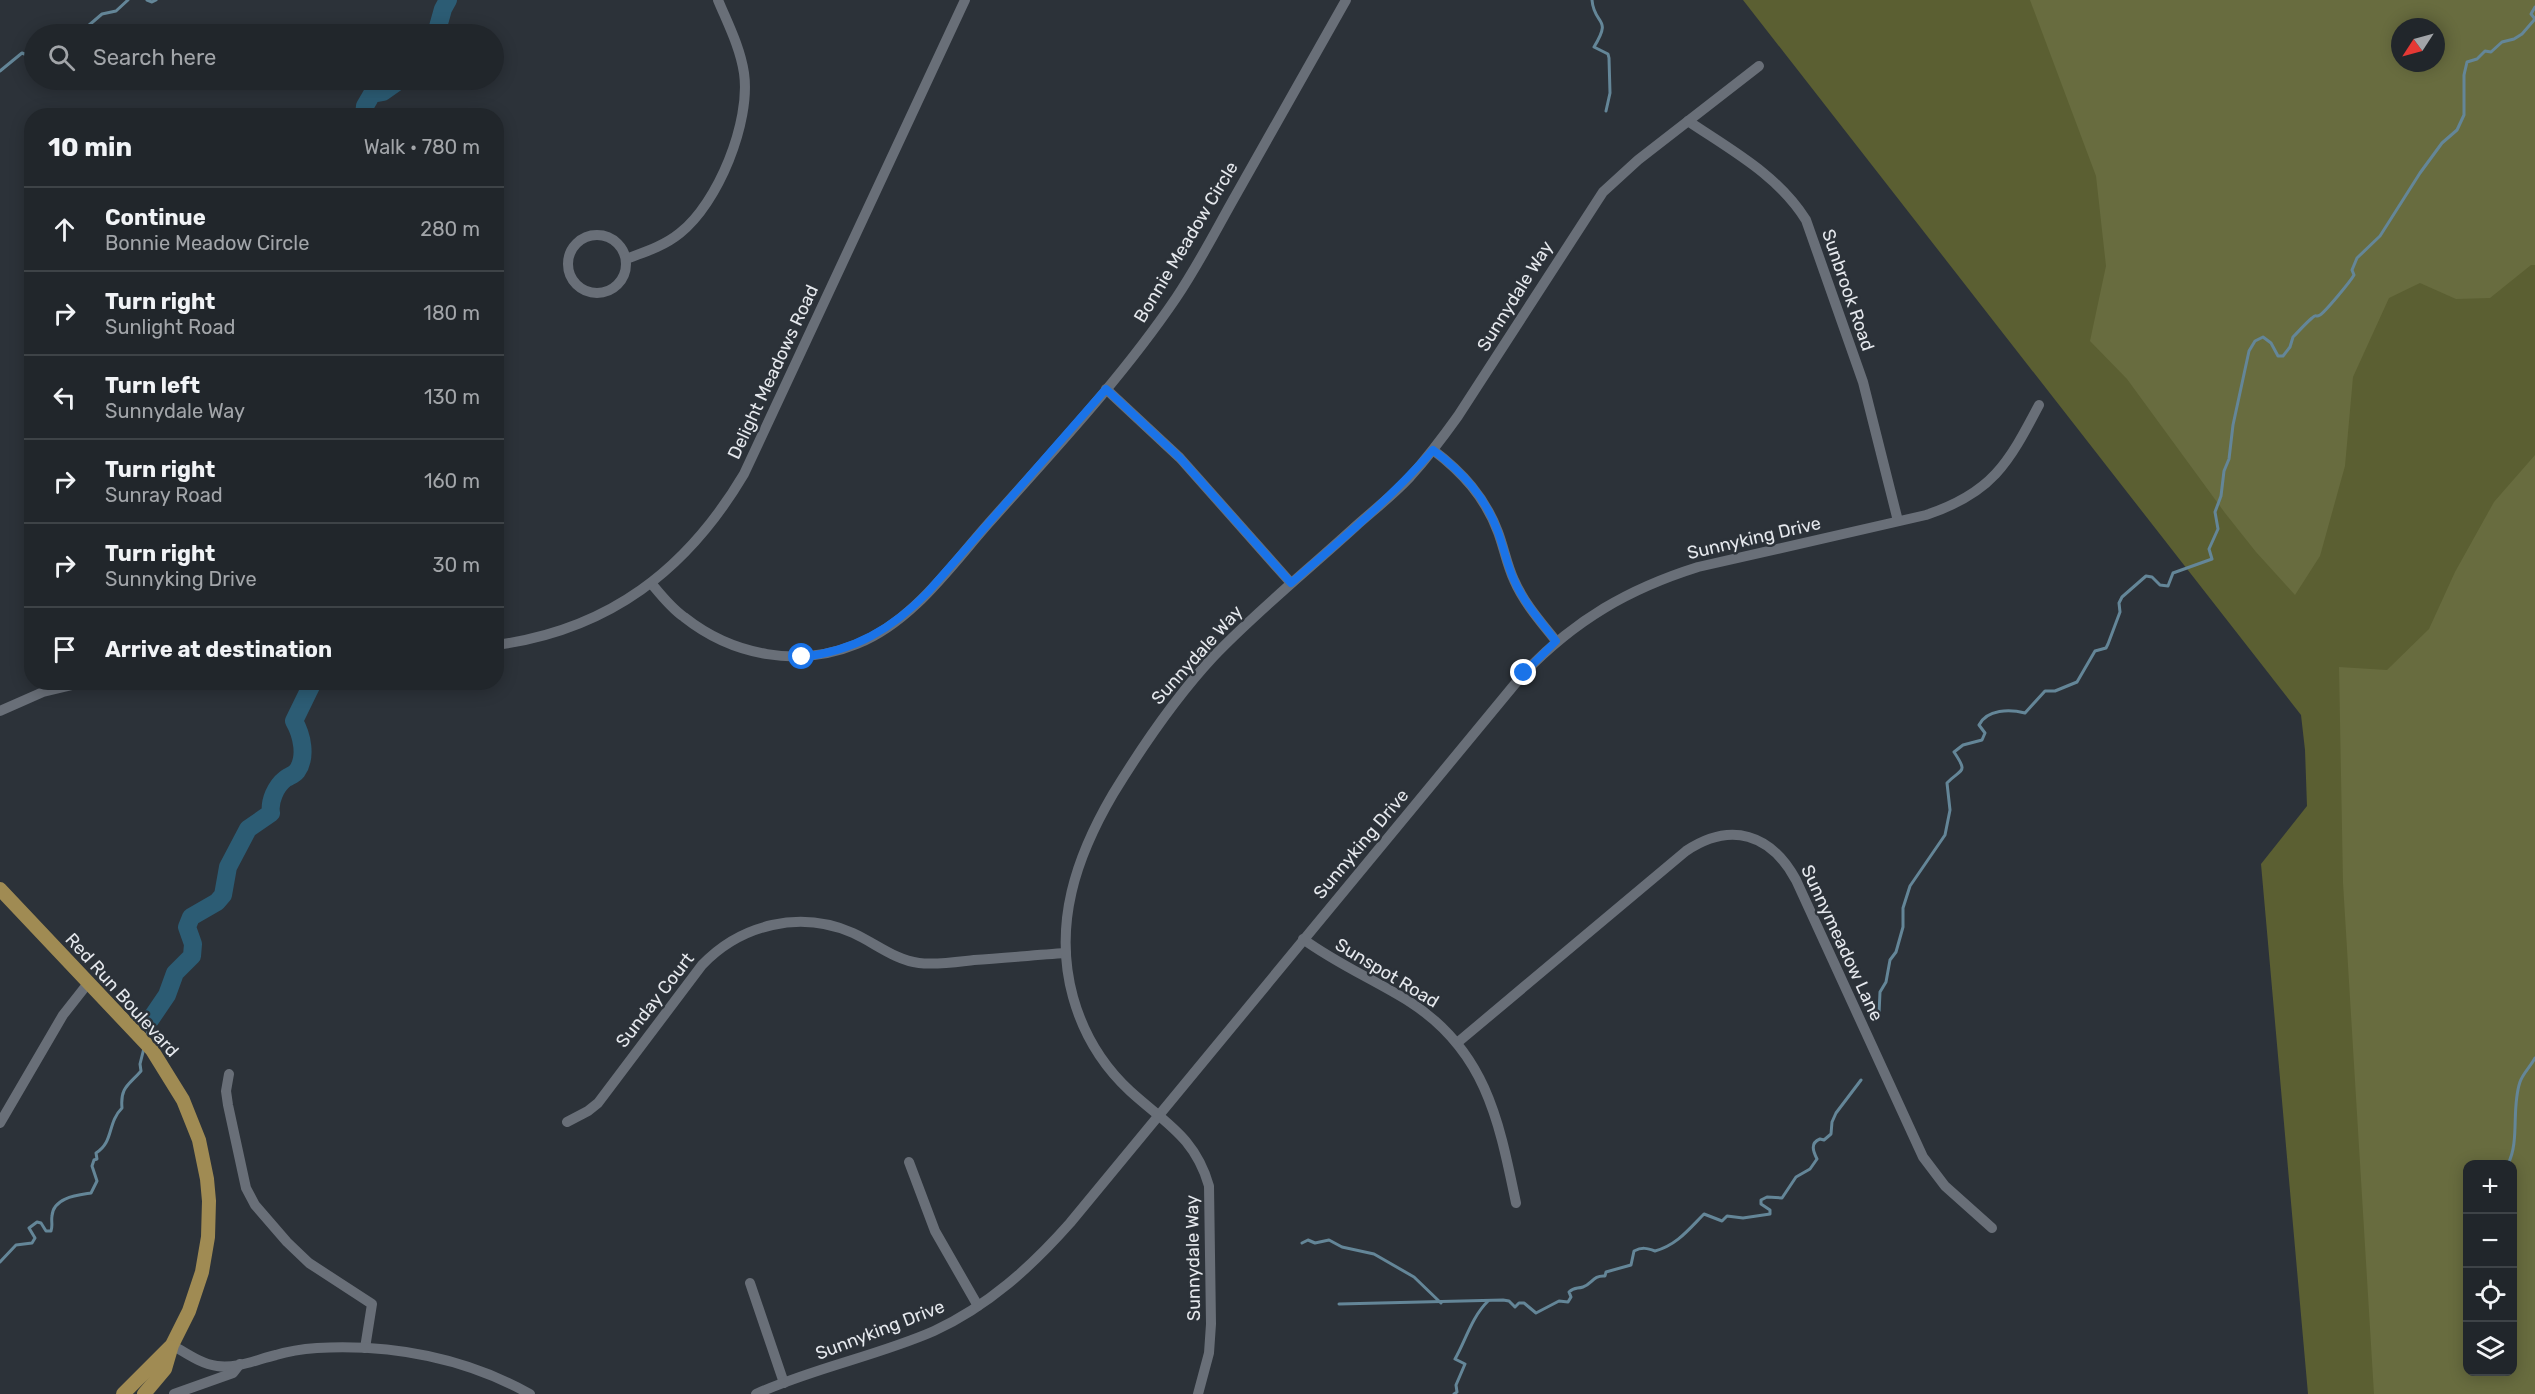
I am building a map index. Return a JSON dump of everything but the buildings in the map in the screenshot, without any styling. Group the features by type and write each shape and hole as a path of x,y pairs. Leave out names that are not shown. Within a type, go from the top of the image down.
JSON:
{"main road":[{"name":"Red Run Boulevard","path":"0,890 152,1050 173,1081 191,1118 204,1161 209,1201 208,1237 200,1278 189,1311 172,1345 165,1369 144,1394"},
{"name":"Red Run Boulevard","path":"123,1394 172,1345"}],"street":[{"path":"626,259 658,247 692,222 712,195 738,133 743,109 744,74 735,41 718,0"},
{"name":"Delight Meadows Road","path":"504,644 537,638 580,624 623,602 651,583 683,555 706,530 744,474 964,0"},
{"name":"Bonnie Meadow Circle","path":"651,583 689,621 710,635 744,650 770,656 802,657 857,645 891,625 919,601 1134,357 1178,295 1346,0"},
{"name":"Sunnydale Way","path":"1198,1394 1209,1353 1211,1324 1209,1186 1204,1169 1194,1150 1177,1130 1128,1090 1115,1076 1090,1039 1073,998 1066,953 1066,914 1076,874 1092,832 1150,735 1188,685 1237,633 1378,507 1433,450 1458,416 1603,192 1618,176 1759,66"},
{"name":"Sunbrook Road","path":"1688,121 1770,177 1796,204 1806,220 1863,382 1898,521"},
{"path":"596,234 606,235 615,240 622,248 626,259 623,278 618,285 603,293 593,293 579,287 568,270 570,250 585,237 596,234"},
{"path":"1106,389 1180,458 1291,583"},
{"name":"Sunnyking Drive","path":"756,1394 918,1337 950,1323 1013,1280 1042,1253 1524,673 1556,641 1608,605 1666,578 1698,567 1942,510 1979,490 2006,465 2039,405"},
{"path":"1433,450 1455,466 1479,495 1498,531 1514,580 1526,602 1556,641"},
{"path":"0,711 51,690"},
{"name":"Sunnymeadow Lane","path":"1457,1043 1686,851 1704,840 1721,834 1733,834 1755,840 1774,850 1788,866 1796,880 1923,1157 1945,1186 1992,1228"},
{"name":"Sunday Court","path":"567,1122 588,1112 597,1103 709,957 741,935 760,927 792,921 827,925 853,933 905,959 930,964 1066,953"},
{"name":"Sunspot Road","path":"1304,939 1331,959 1411,1003 1434,1020 1457,1043 1482,1081 1498,1118 1516,1203"},
{"path":"0,1123 63,1015 89,982"},
{"path":"229,1074 226,1091 228,1105 250,1197 287,1242 303,1257 321,1272 372,1304 365,1348"},
{"path":"909,1162 935,1231 978,1306"},
{"path":"750,1283 784,1383"},
{"path":"172,1345 209,1365 227,1367 314,1348 365,1348 411,1352 452,1362 493,1376 530,1394"},
{"path":"174,1394 233,1373 240,1364"}],"green space":[{"path":"1743,0 2535,0 2535,1394 2308,1394 2261,864 2307,806 2301,715"},
{"path":"2030,0 2535,0 2535,265 2531,265 2490,298 2456,299 2420,283 2389,298 2353,377 2345,466 2320,556 2295,595 2225,513 2127,379 2090,341 2106,266 2096,176"},
{"path":"2535,455 2535,1394 2374,1394 2343,883 2339,667 2387,670 2429,629 2455,572 2494,502"}],"waterway":[{"path":"90,24 102,14 116,11 128,0"},
{"path":"147,0 152,2 156,0"},
{"path":"439,24 448,0"},
{"path":"1592,0 1593,8 1602,25 1594,47 1608,54 1609,58 1610,93 1606,111"},
{"path":"1879,1014 1880,992 1886,982 1890,960 1896,952 1903,927 1903,908 1910,886 1945,835 1950,810 1947,783 1962,768 1954,752 1963,745 1982,740 1985,733 1979,725 1987,716 2006,711 2025,713 2045,691 2055,691 2077,682 2095,651 2106,648 2120,612 2119,603 2122,597 2146,576 2152,577 2160,585 2168,586 2173,573 2212,559 2209,549 2218,529 2215,512 2229,459 2233,425 2249,351 2255,341 2263,337 2271,343 2278,356 2283,356 2290,347 2293,337 2315,316 2323,313 2354,275 2352,270 2357,258 2380,236 2420,173 2442,143 2457,130 2464,115 2464,75 2467,62 2477,59 2485,51 2491,52 2502,42 2522,34 2535,19 2531,14 2535,7"},
{"path":"0,71 22,53 24,54"},
{"path":"365,108 372,94 386,90"},
{"path":"150,1020 167,995 175,973 192,956 193,944 187,927 191,917 217,902 223,895 228,867 248,829 271,813 272,799 276,790 285,779 296,772 300,765 303,753 294,721 309,690"},
{"path":"147,1036 150,1020"},
{"path":"0,1262 16,1245 32,1243 35,1238 29,1228 37,1222 41,1223 46,1231 51,1231 53,1210 62,1201 91,1193 97,1181 92,1166 94,1160 97,1159 96,1153 106,1143 114,1120 122,1108 124,1091 141,1071 140,1064 144,1048"},
{"path":"2510,1160 2514,1145 2517,1092 2521,1079 2535,1058"},
{"path":"1339,1304 1503,1300 1509,1301 1515,1307 1519,1303 1524,1303 1536,1313 1559,1301 1568,1302 1571,1290 1586,1286 1595,1278 1605,1276 1606,1272 1631,1265 1634,1251 1644,1248 1655,1251 1670,1245 1704,1214 1722,1221 1727,1216 1743,1218 1770,1214 1770,1210 1761,1204 1761,1200 1767,1197 1782,1198 1796,1177 1810,1169 1817,1159 1814,1150 1815,1143 1831,1134 1832,1122 1836,1113 1861,1080"},
{"path":"1302,1243 1308,1240 1315,1243 1329,1240 1342,1247 1374,1254 1414,1277 1441,1303"},
{"path":"1454,1394 1457,1392 1456,1385 1465,1364 1455,1359 1473,1322 1488,1301"}],"route":[{"path":"802,657 857,645 883,631 907,612 928,592 1076,426 1106,389 1161,438 1291,583 1378,507 1433,450 1455,466 1479,495 1498,531 1514,580 1526,602 1556,641 1524,673"}]}
